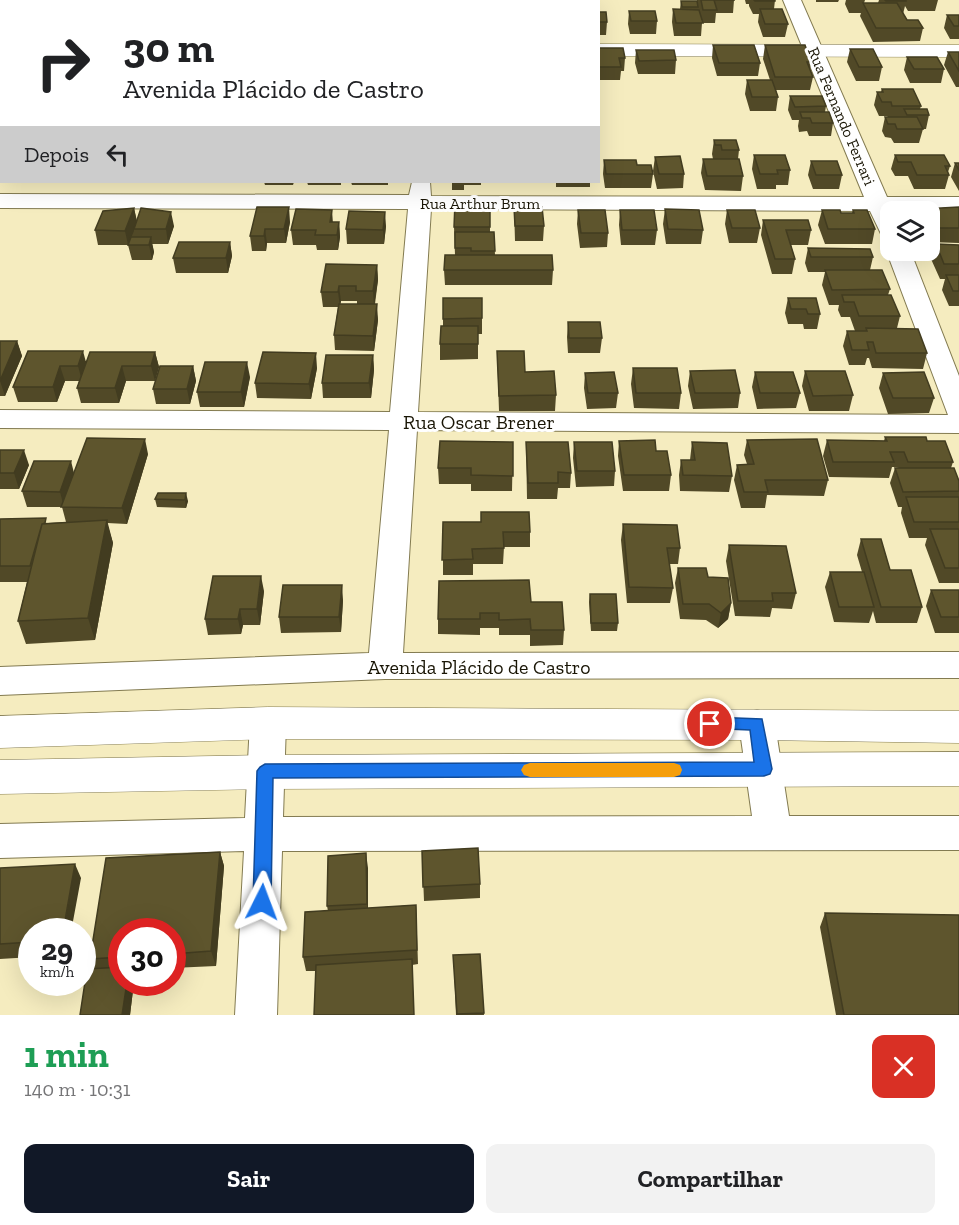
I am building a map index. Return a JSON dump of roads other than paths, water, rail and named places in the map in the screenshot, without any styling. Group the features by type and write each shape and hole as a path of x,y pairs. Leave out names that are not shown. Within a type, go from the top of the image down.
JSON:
{"main road":[{"path":"600,50 959,51"},
{"path":"0,732 268,723 757,724 959,727"},
{"path":"0,777 265,771 959,769"}],"street":[{"name":"Rua Fernando Ferrari","path":"792,0 880,204"},
{"name":"Rua Arthur Brum","path":"0,201 420,192 880,204"},
{"path":"385,666 420,192"},
{"name":"Rua Arthur Brum","path":"940,204 959,204"},
{"path":"902,261 959,411"},
{"name":"Rua Oscar Brener","path":"0,419 959,424"},
{"name":"Avenida Plácido de Castro","path":"0,681 385,666 959,665"},
{"path":"256,1015 268,723"},
{"path":"757,724 773,833"},
{"path":"0,841 265,834 959,833"}]}
